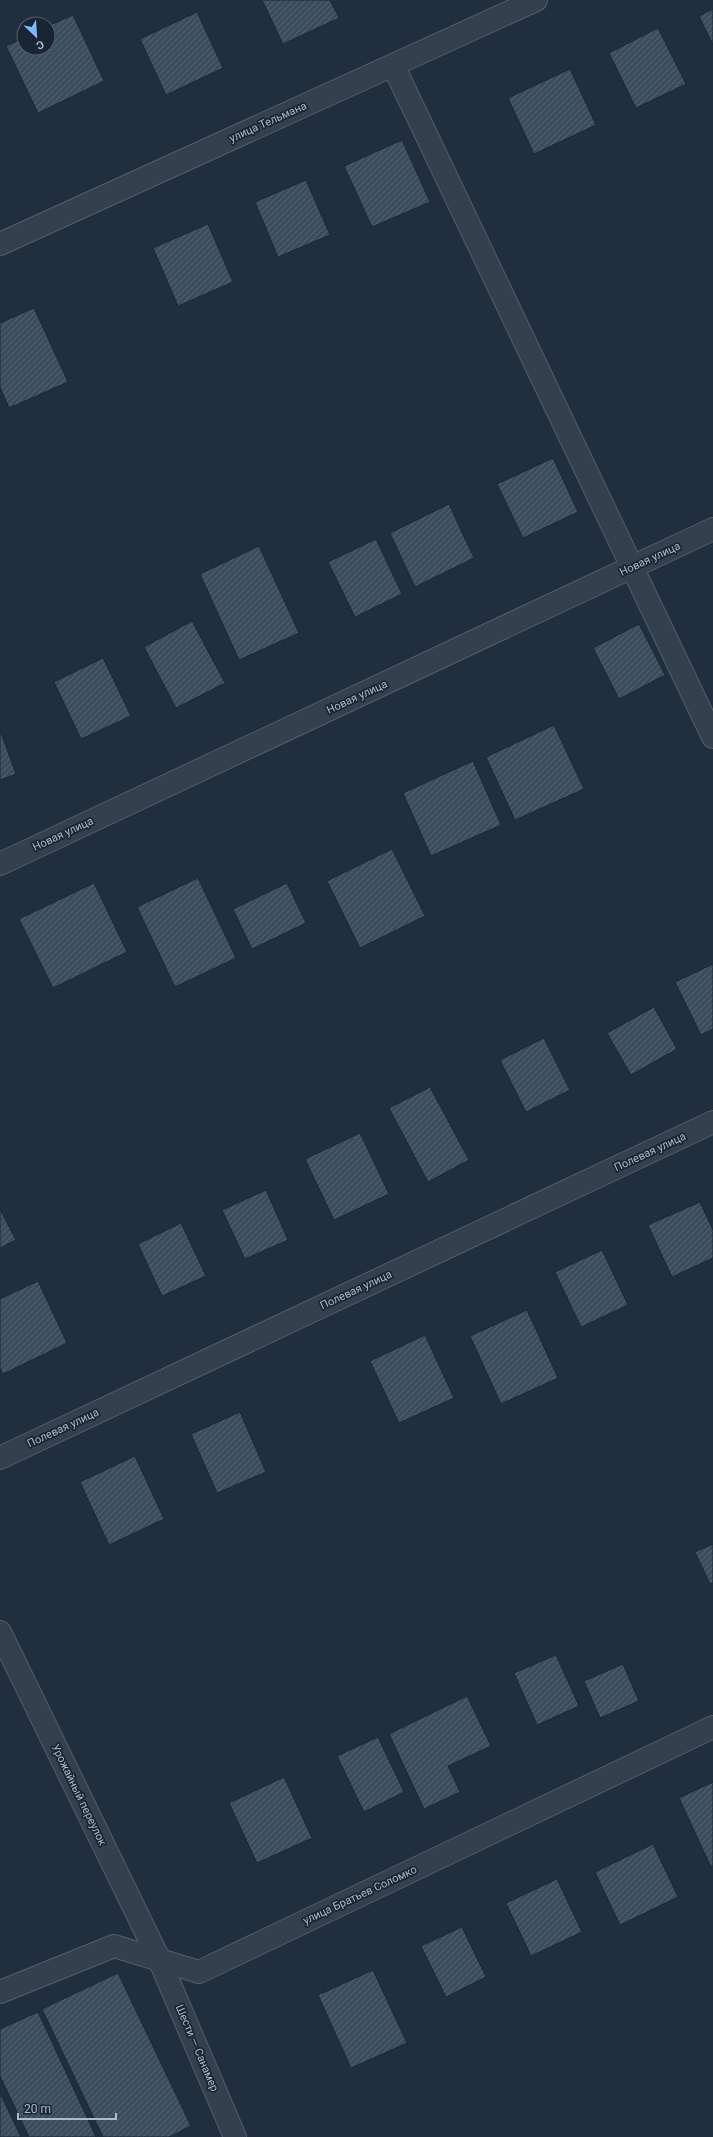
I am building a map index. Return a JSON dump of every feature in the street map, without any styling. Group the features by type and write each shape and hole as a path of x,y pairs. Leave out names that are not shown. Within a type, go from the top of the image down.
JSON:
{"street":[{"name":"улица Тельмана","path":"0,244 536,0"},
{"path":"393,65 713,737"},
{"name":"Новая улица","path":"0,864 713,529"},
{"name":"Полевая улица","path":"0,1458 713,1122"},
{"name":"Урожайный переулок","path":"0,1632 159,1959"},
{"name":"улица Братьев Соломко","path":"0,1992 114,1946 198,1972 713,1727"},
{"name":"Шести — Санамер","path":"159,1959 235,2137"}],"building":[{"path":"262,0 330,0 339,18 283,44"},
{"path":"713,9 713,45 699,16"},
{"path":"197,12 223,68 166,95 140,39"},
{"path":"73,15 104,81 38,113 6,46 16,42 16,56 56,56 56,22"},
{"path":"658,28 686,84 636,108 609,53"},
{"path":"570,69 596,125 534,154 508,98"},
{"path":"402,140 430,202 372,227 344,166"},
{"path":"306,180 330,235 278,257 255,202"},
{"path":"208,224 233,282 178,306 153,248"},
{"path":"34,308 68,382 9,408 0,387 0,323"},
{"path":"553,458 578,512 523,538 497,484"},
{"path":"449,504 474,558 415,587 390,533"},
{"path":"376,539 402,594 355,617 328,562"},
{"path":"259,546 299,633 239,660 200,574"},
{"path":"192,621 225,683 176,708 144,647"},
{"path":"639,624 665,675 619,699 593,648"},
{"path":"103,658 131,716 81,739 54,682"},
{"path":"554,725 584,789 515,820 486,757"},
{"path":"0,730 16,774 0,780"},
{"path":"473,761 501,825 431,856 403,793"},
{"path":"392,849 425,916 360,948 327,881"},
{"path":"198,878 236,958 175,987 137,907"},
{"path":"94,883 127,952 53,988 19,919"},
{"path":"287,883 306,923 252,949 233,909"},
{"path":"713,964 713,1029 701,1035 675,982"},
{"path":"654,1007 677,1049 631,1075 607,1033"},
{"path":"544,1038 570,1090 526,1112 500,1060"},
{"path":"430,1087 469,1160 428,1182 389,1108"},
{"path":"360,1133 389,1194 334,1220 305,1159"},
{"path":"266,1190 288,1240 245,1259 222,1210"},
{"path":"700,1202 713,1230 713,1258 672,1277 648,1225"},
{"path":"0,1209 16,1240 0,1248"},
{"path":"181,1223 206,1276 162,1296 138,1244"},
{"path":"602,1250 628,1305 581,1327 555,1272"},
{"path":"38,1281 67,1343 3,1374 0,1368 0,1299"},
{"path":"527,1310 558,1378 501,1404 470,1336"},
{"path":"425,1335 454,1398 399,1423 370,1361"},
{"path":"240,1412 266,1472 217,1493 191,1434"},
{"path":"135,1456 164,1519 109,1545 80,1482"},
{"path":"713,1544 713,1583 710,1584 695,1552"},
{"path":"556,1655 579,1706 537,1725 514,1673"},
{"path":"623,1664 639,1701 600,1718 584,1681"},
{"path":"467,1696 491,1746 448,1766 460,1792 424,1809 389,1734"},
{"path":"378,1737 404,1792 364,1812 337,1756"},
{"path":"284,1777 312,1838 257,1863 229,1803"},
{"path":"713,1782 713,1866 711,1867 679,1798"},
{"path":"653,1844 678,1897 620,1925 595,1872"},
{"path":"557,1879 582,1932 531,1956 506,1903"},
{"path":"462,1927 486,1977 446,1997 421,1946"},
{"path":"373,1970 407,2043 351,2068 318,1995"},
{"path":"118,1973 191,2126 169,2137 103,2137 42,2009"},
{"path":"38,2012 96,2137 29,2137 0,2076 0,2029"},
{"path":"0,2093 21,2137 0,2137"}]}
